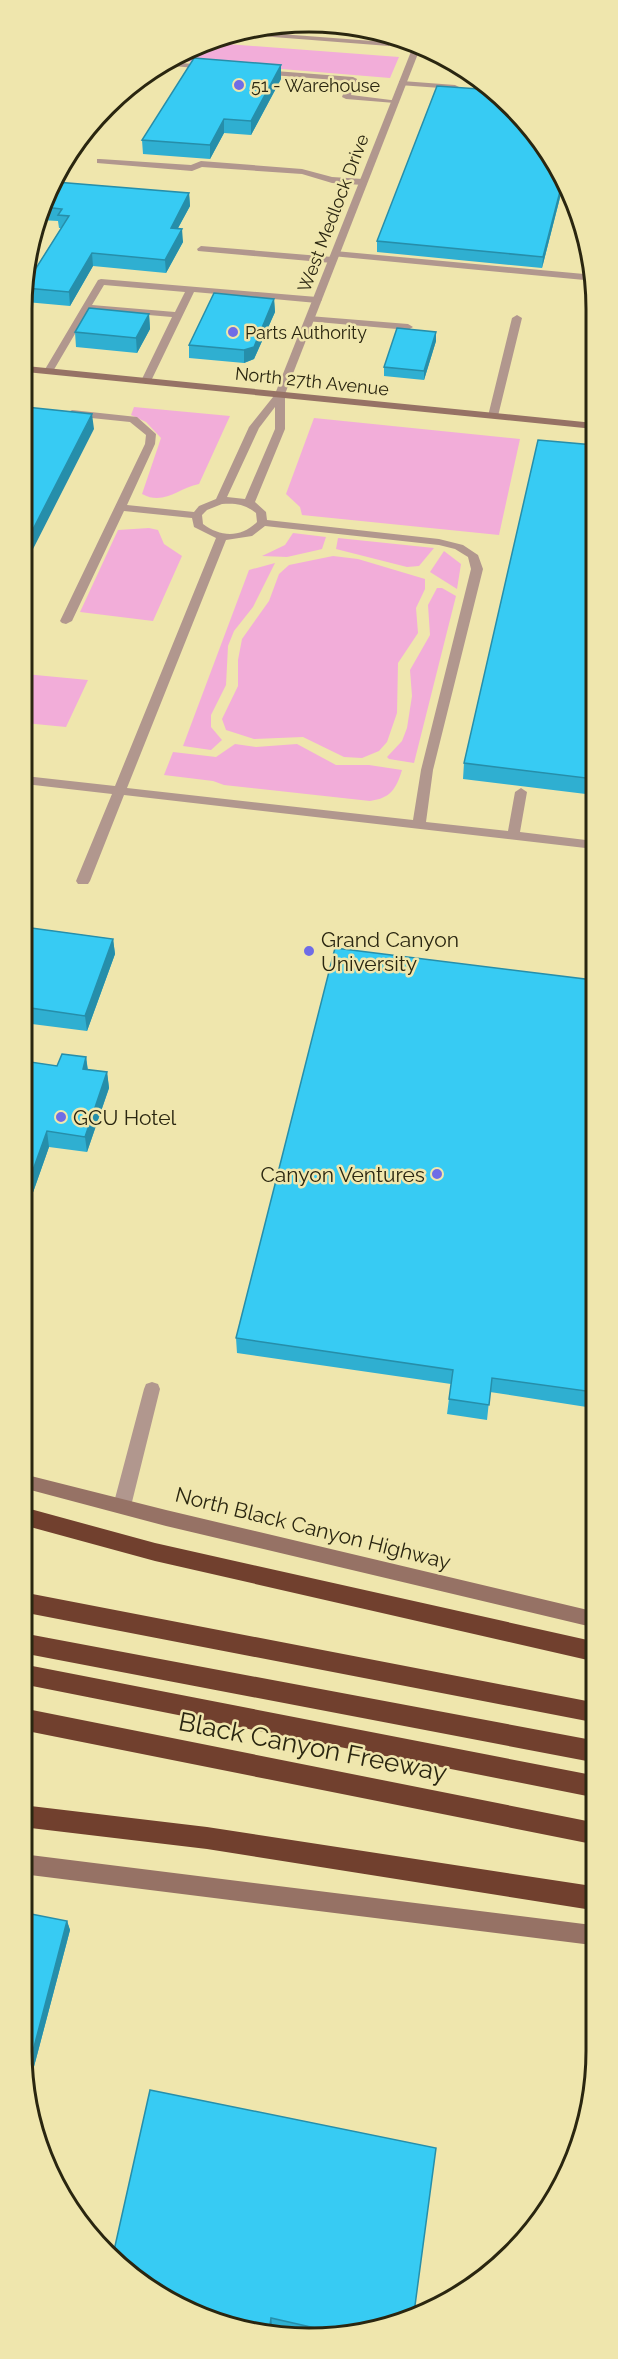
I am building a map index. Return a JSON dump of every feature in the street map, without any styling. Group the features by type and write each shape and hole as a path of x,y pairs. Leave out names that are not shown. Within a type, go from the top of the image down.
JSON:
{"highway":[{"path":"32,1518 155,1552 586,1650"},
{"path":"32,1604 586,1711"},
{"path":"32,1645 586,1750"},
{"path":"32,1676 586,1785"},
{"name":"Black Canyon Freeway","path":"32,1721 586,1832"},
{"path":"32,1817 207,1838 586,1897"}],"main road":[{"name":"North 27th Avenue","path":"32,370 586,425"},
{"name":"North Black Canyon Highway","path":"32,1483 586,1618"},
{"path":"32,1865 586,1934"}],"street":[{"path":"266,35 388,43"},
{"name":"West Medlock Drive","path":"280,394 414,53"},
{"path":"177,65 222,69"},
{"path":"258,71 353,79 346,97 395,101"},
{"path":"402,83 460,88"},
{"path":"100,161 192,168 201,164 302,172 332,180 363,182"},
{"path":"201,249 584,277"},
{"path":"49,371 101,282 317,300"},
{"path":"146,381 191,289"},
{"path":"86,307 178,315"},
{"path":"492,416 517,318"},
{"path":"309,319 408,327"},
{"path":"220,501 254,427 280,394"},
{"path":"249,503 280,429 280,394"},
{"path":"62,412 134,419 145,426 151,434 150,444 66,621"},
{"path":"220,501 249,503 261,512 262,523 258,528 242,535 222,536 203,530 198,525 197,514 203,508 220,501"},
{"path":"120,507 197,514"},
{"path":"262,523 439,542 459,547 473,555 477,569 427,770 419,825"},
{"path":"83,881 222,536"},
{"path":"32,781 586,843"},
{"path":"513,836 521,792"},
{"path":"122,1506 152,1389"}],"shaded area":[{"path":"227,44 399,57 390,78 184,61"},
{"path":"134,407 230,416 199,484 164,497 157,498 142,494 161,438 146,422 131,415"},
{"path":"314,418 520,439 499,535 302,515 300,507 286,494"},
{"path":"149,528 158,530 164,544 182,556 153,621 80,612 118,530"},
{"path":"293,533 326,537 322,549 287,557 262,556 285,545"},
{"path":"338,538 434,548 419,566 407,567 336,549"},
{"path":"444,551 461,564 457,589 430,572"},
{"path":"333,556 358,559 425,579 425,589 416,608 418,633 398,663 397,713 387,742 379,751 362,758 344,757 303,737 254,739 226,730 222,719 238,686 238,660 242,639 269,601 279,574 289,565"},
{"path":"275,563 253,607 234,631 228,646 226,685 211,715 211,727 222,740 211,750 183,746 249,570"},
{"path":"437,588 442,588 456,596 414,763 389,759 387,757 402,741 407,728 412,696 410,670 430,635 428,605"},
{"path":"32,675 88,680 66,727 32,724"},
{"path":"235,744 256,747 297,744 336,765 369,765 402,770 392,792 383,798 370,801 224,785 213,781 164,775 173,752 216,757"}],"building":[{"path":"194,58 281,65 251,121 224,119 210,145 142,140"},
{"path":"437,86 478,89 518,126 540,155 560,191 543,257 377,241"},
{"path":"62,182 189,193 171,228 182,229 165,260 92,253 69,292 32,289 34,271 69,216 58,215 62,209 51,208"},
{"name":"Parts Authority","path":"214,293 274,299 254,347 244,350 189,345"},
{"path":"89,308 149,314 136,338 75,332"},
{"path":"397,328 436,332 424,371 384,367"},
{"path":"32,408 92,414 32,531"},
{"path":"538,440 586,444 586,778 464,763"},
{"path":"32,928 113,939 85,1016 32,1008"},
{"name":"Canyon Ventures","path":"335,948 586,979 586,1391 492,1378 489,1405 449,1399 453,1370 236,1338"},
{"name":"GCU Hotel","path":"62,1054 86,1057 83,1069 107,1072 85,1137 47,1131 32,1173 32,1062 57,1066"},
{"path":"32,1914 67,1921 32,2055"},
{"path":"150,2090 436,2148 415,2306 398,2313 363,2322 314,2328 271,2318 270,2325 237,2318 186,2299 170,2290 140,2270 115,2248"}],"place":[{"name":"51 - Warehouse","path":"239,85"},
{"name":"Parts Authority","path":"233,332"},
{"name":"Grand Canyon University","path":"309,951"},
{"name":"GCU Hotel","path":"61,1117"},
{"name":"Canyon Ventures","path":"437,1174"}]}
